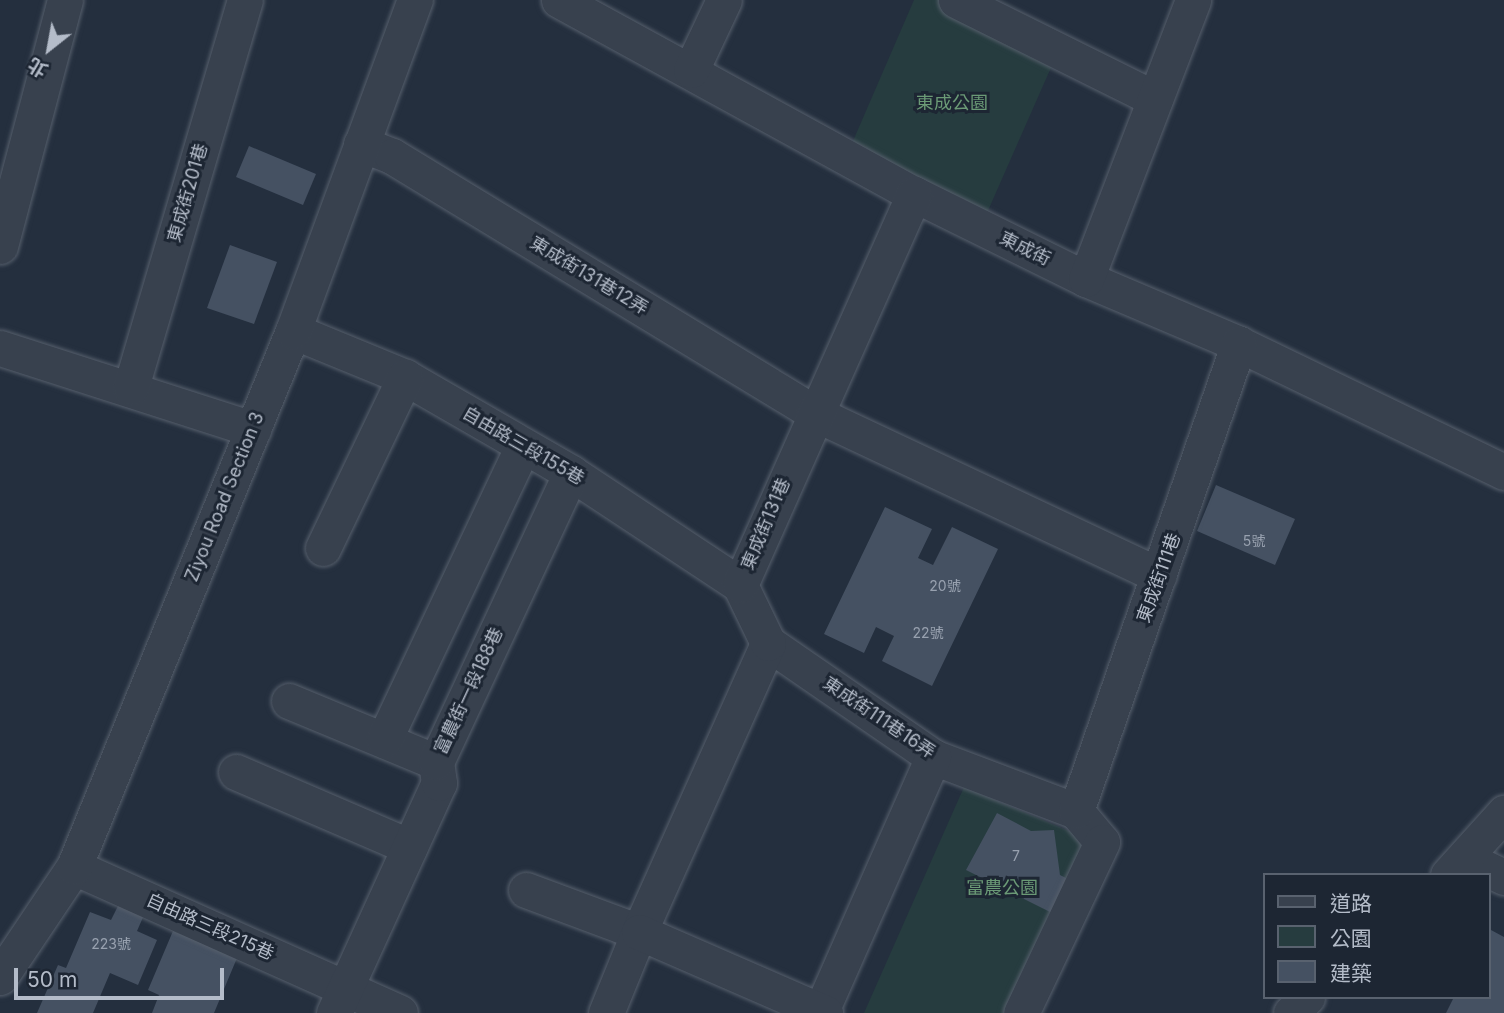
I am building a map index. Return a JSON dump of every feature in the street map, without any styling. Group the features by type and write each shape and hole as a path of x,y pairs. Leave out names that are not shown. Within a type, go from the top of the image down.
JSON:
{"street":[{"path":"0,246 65,0"},
{"name":"東成街201巷","path":"131,387 245,0"},
{"name":"Ziyou Road Section 3","path":"0,977 74,867 293,331 415,0"},
{"name":"東成街","path":"559,0 914,194 1086,279 1240,344 1504,472"},
{"path":"691,70 724,0"},
{"path":"956,0 1155,99"},
{"path":"1086,279 1193,0"},
{"name":"東成街131巷12弄","path":"361,144 392,156 814,413 1159,575"},
{"name":"東成街131巷","path":"768,643 740,584 914,194"},
{"name":"自由路三段155巷","path":"293,331 405,377 571,473 740,584"},
{"name":"東成街111巷","path":"1076,811 1240,344"},
{"path":"0,348 131,387 253,429"},
{"path":"323,548 405,377"},
{"path":"384,740 523,446"},
{"name":"富農街一段188巷","path":"340,1000 439,783 436,762 571,473"},
{"path":"606,1013 639,932 768,643"},
{"name":"東成街111巷16弄","path":"768,643 933,757 1076,811 1102,842 1021,1013"},
{"path":"289,701 436,762"},
{"path":"526,890 639,932 823,1012 933,757"},
{"path":"236,772 410,847"},
{"path":"1485,873 1457,867 1504,813"},
{"name":"自由路三段215巷","path":"74,867 340,1000"},
{"path":"1290,1013 1305,999"},
{"path":"340,1000 400,1013"}],"green space":[{"name":"東成公園","path":"914,0 940,0 1057,54 983,222 853,141"},
{"name":"富農公園","path":"964,787 1076,834 1093,869 1027,1013 864,1013"}],"building":[{"path":"249,146 316,174 303,205 236,177"},
{"path":"230,245 277,262 254,324 207,308"},
{"path":"1216,485 1295,519 1275,565 1197,531"},
{"path":"885,507 932,529 918,558 933,565 952,527 998,549 932,686 882,661 894,636 876,627 864,653 824,634"},
{"path":"997,813 1031,831 1054,830 1060,875 1070,880 1052,913 966,870"},
{"path":"119,904 144,915 137,931 157,940 138,985 110,973 93,1013 37,1013 58,965 66,968 90,912 111,920"},
{"path":"1491,930 1504,937 1504,1013 1446,1013 1453,999 1490,999"},
{"path":"173,931 237,958 214,1013 152,1013 159,995 148,990"}]}
